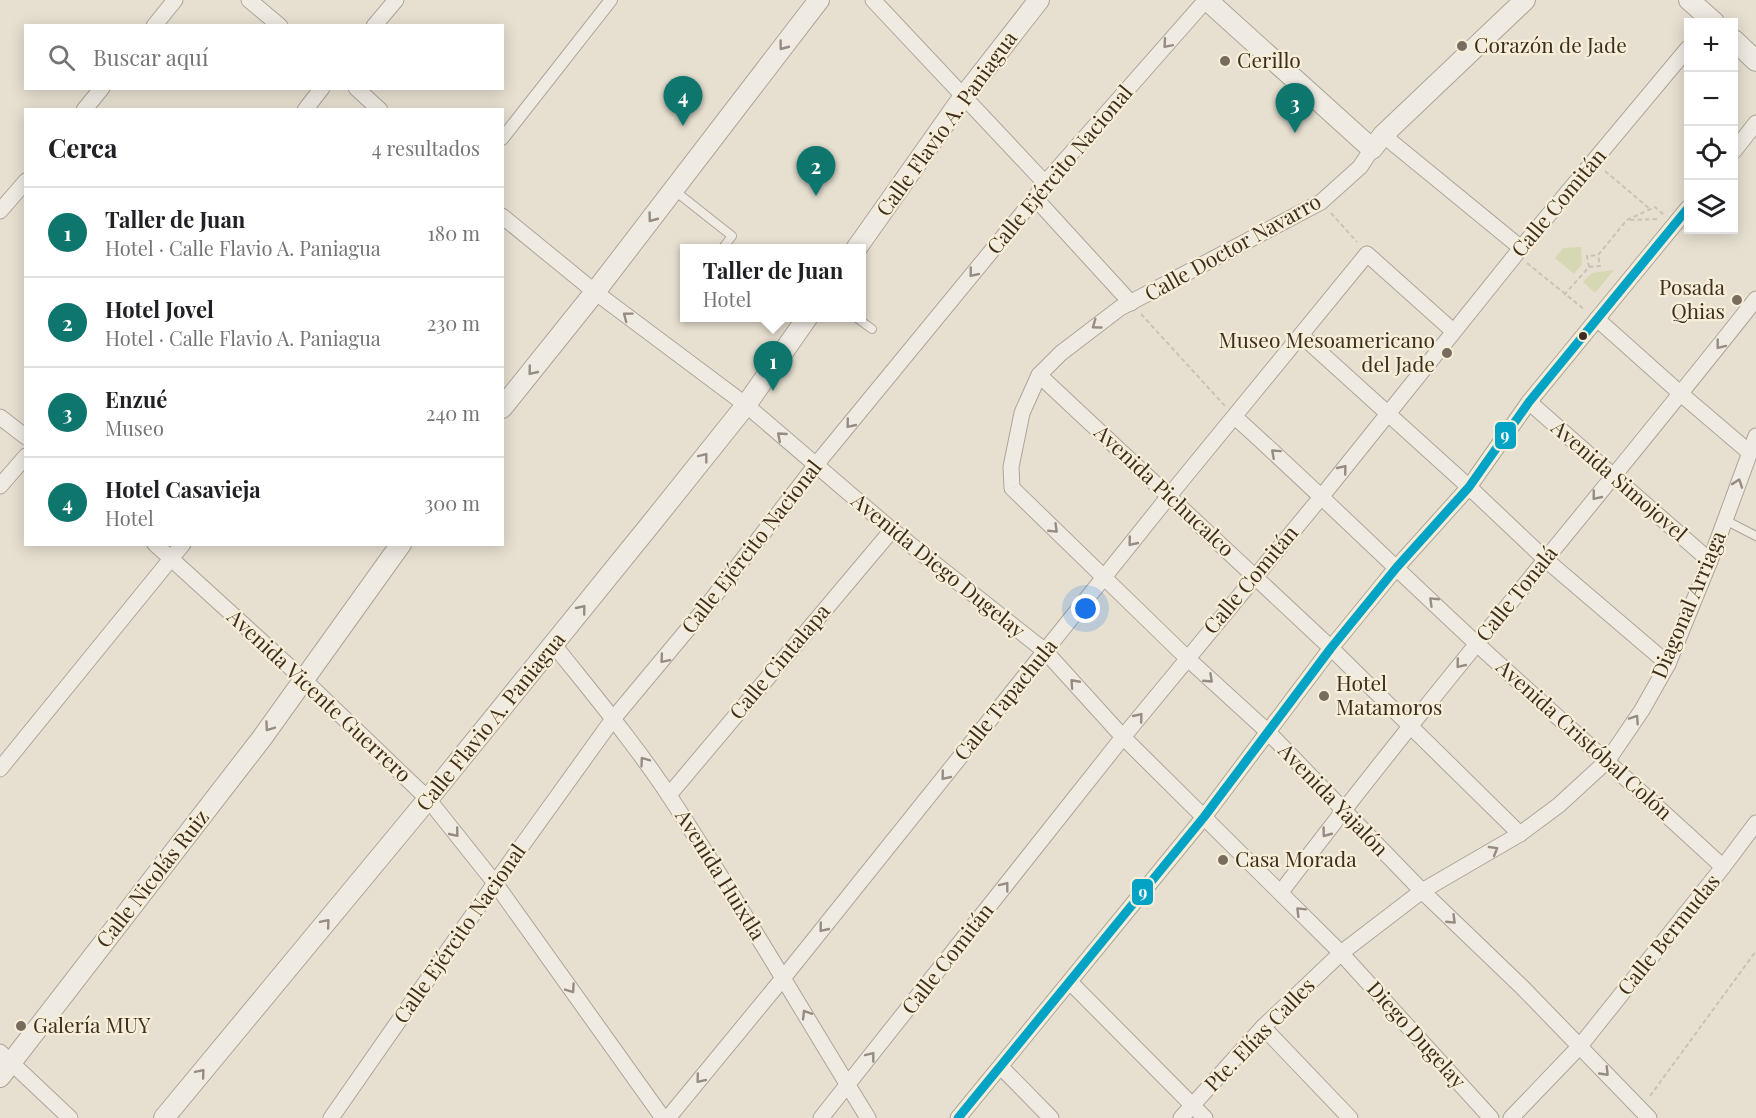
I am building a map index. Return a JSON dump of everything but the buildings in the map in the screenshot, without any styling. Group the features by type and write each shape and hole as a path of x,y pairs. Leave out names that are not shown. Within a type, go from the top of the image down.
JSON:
{"street":[{"path":"156,24 175,0"},
{"path":"249,0 278,24"},
{"path":"376,24 396,0"},
{"path":"504,136 611,0"},
{"path":"504,406 595,292 819,0"},
{"path":"873,0 1045,183"},
{"name":"Calle Flavio A. Paniagua","path":"860,244 964,96 1039,0"},
{"path":"1206,0 1378,142 1519,251"},
{"name":"Calle Ejército Nacional","path":"331,1118 613,719 703,611 815,466 1045,183 1206,0"},
{"name":"Calle Doctor Navarro","path":"1012,488 1011,467 1022,413 1039,375 1061,353 1092,327 1120,308 1322,202 1360,167 1378,142 1525,0"},
{"path":"1689,0 1707,18"},
{"path":"1738,44 1756,61"},
{"name":"Calle Comitán","path":"821,1118 1123,736 1322,495 1454,330 1684,54"},
{"path":"86,108 100,90"},
{"path":"307,108 320,90"},
{"path":"358,90 378,108"},
{"path":"1738,146 1756,123"},
{"path":"0,212 24,183"},
{"path":"1035,198 1131,303"},
{"path":"958,1118 1204,817 1331,648 1397,567 1469,487 1529,402 1684,214"},
{"name":"Avenida Diego Dugelay","path":"504,218 595,292 746,405 892,530 1045,651 1123,736 1341,953"},
{"path":"1367,254 1454,330"},
{"name":"Calle Tapachula","path":"668,1118 1367,254"},
{"name":"Calle Tonalá","path":"1281,892 1410,725 1756,299"},
{"path":"1597,319 1749,452"},
{"name":"Calle Flavio A. Paniagua","path":"164,1118 554,645 746,405 804,322"},
{"path":"1301,335 1545,559 1668,664"},
{"name":"Avenida Pichucalco","path":"1039,375 1331,648 1520,834"},
{"name":"Avenida Simojovel","path":"1529,402 1710,561"},
{"path":"0,417 24,435"},
{"name":"Avenida Cristóbal Colón","path":"1235,417 1322,495 1477,643 1723,867"},
{"name":"Diagonal Arriaga","path":"1341,953 1422,891 1520,834 1559,805 1608,760 1642,710 1668,664 1710,561 1756,436"},
{"path":"0,486 24,458"},
{"name":"Avenida Yajalón","path":"1012,488 1103,578 1268,732 1422,891 1645,1113"},
{"name":"Calle Cintalapa","path":"669,795 892,530"},
{"name":"Avenida Vicente Guerrero","path":"157,546 303,679 428,799 495,883 663,1118"},
{"path":"0,769 182,546"},
{"name":"Calle Nicolás Ruiz","path":"4,1064 262,738 400,546"},
{"name":"Avenida Huixtla","path":"554,645 669,795 784,977 868,1118"},
{"name":"Calle Bermudas","path":"1511,1118 1580,1046 1756,823"},
{"name":"Pte. Elías Calles","path":"1181,1118 1263,1027 1341,953"},
{"name":"Diego Dugelay","path":"1341,953 1491,1118"},
{"path":"1070,982 1205,1118"},
{"path":"1263,1027 1350,1118"},
{"path":"4,1064 70,1118"},
{"path":"1001,1066 1051,1118"}],"lane":[{"path":"673,190 732,236 726,244"},
{"path":"862,322 872,329"},
{"path":"1725,520 1756,536"}],"path":[{"path":"1594,161 1650,209"},
{"path":"1322,202 1367,254"},
{"path":"1589,267 1587,256 1598,255 1627,220 1655,207"},
{"path":"1627,220 1660,219"},
{"path":"1519,251 1564,295 1597,319"},
{"path":"1564,295 1589,267 1600,266 1598,255"},
{"path":"1131,303 1235,417"},
{"path":"1645,1113 1756,951"}],"green space":[{"path":"1581,247 1582,264 1574,274 1555,258 1563,248"},
{"path":"1614,270 1595,293 1583,282 1592,273"}],"transit line":[{"name":"9","path":"958,1118 1204,817 1331,648 1397,567 1469,487 1529,402 1684,213"}],"place":[{"name":"Corazón de Jade","path":"1462,46"},
{"name":"Cerillo","path":"1225,61"},
{"name":"Hotel Casavieja","path":"683,126"},
{"name":"Enzué","path":"1295,133"},
{"name":"Hotel Jovel","path":"816,196"},
{"name":"Posada Qhias","path":"1737,300"},
{"name":"Museo Mesoamericano del Jade","path":"1447,353"},
{"name":"Taller de Juan","path":"773,391"},
{"name":"Hotel Matamoros","path":"1324,696"},
{"name":"Casa Morada","path":"1223,860"},
{"name":"Galería MUY","path":"21,1026"}]}
